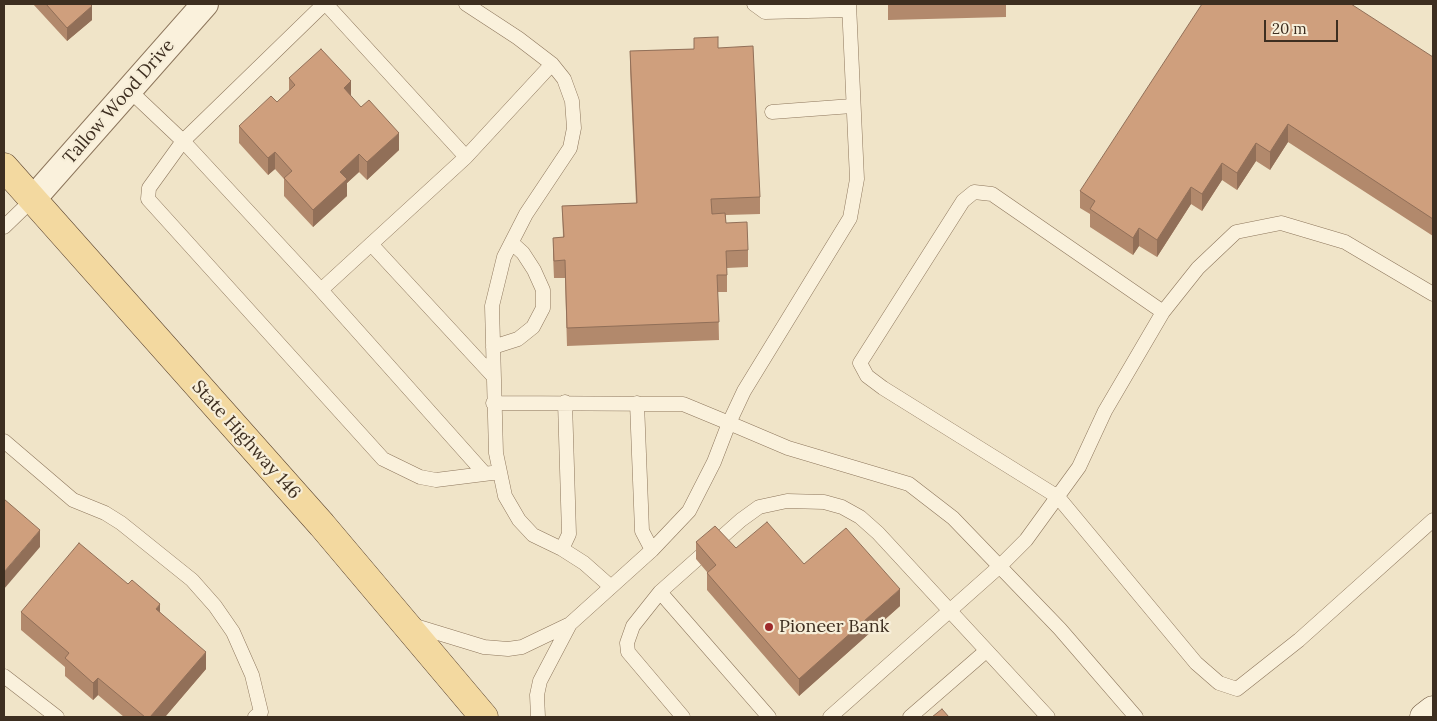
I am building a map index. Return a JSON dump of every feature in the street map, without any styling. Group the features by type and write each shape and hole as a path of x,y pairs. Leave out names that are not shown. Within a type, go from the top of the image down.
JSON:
{"main road":[{"name":"State Highway 146","path":"4,168 322,525 484,717"}],"street":[{"name":"Tallow Wood Drive","path":"33,199 128,89 205,4"},
{"path":"1424,717 1433,710"}],"lane":[{"path":"466,157 325,4 183,141 149,188 147,194 152,205 383,459 420,478 436,480 500,472"},
{"path":"466,4 518,38 552,64 564,79 572,101 574,128 570,148 526,214 504,257 492,306 493,403 496,453 505,496 520,520 533,535 562,549 584,563 610,586"},
{"path":"538,717 537,695 540,681 570,624 652,550 688,511 714,462 744,391 850,218 857,179 852,106 849,7 764,12 754,4"},
{"path":"321,290 466,157 552,64"},
{"path":"128,89 183,141 321,290 485,474"},
{"path":"772,112 852,106"},
{"path":"1163,312 992,194 974,192 963,201 860,363 867,376 1058,497 1196,663 1219,683 1237,689 1299,640 1433,520"},
{"path":"4,226 33,199"},
{"path":"830,717 1000,566 1026,540 1079,467 1105,411 1163,312 1198,268 1236,232 1281,223 1344,242 1433,294"},
{"path":"493,347 518,339 533,327 543,308 543,290 534,270 523,253 512,243"},
{"path":"371,244 493,376"},
{"path":"562,549 569,534 566,402"},
{"path":"493,403 683,404 788,448 909,484 953,518 1000,566 1060,629 1136,717"},
{"path":"637,403 642,531 652,550"},
{"path":"4,441 73,500 105,513 121,523 192,580 215,606 233,632 252,675 260,716"},
{"path":"683,717 628,652 627,643 633,626 660,592 741,520 759,507 787,501 824,502 842,507 860,517 950,610 1048,717"},
{"path":"660,592 769,717"},
{"path":"405,623 484,647 508,649 522,646 570,624"},
{"path":"910,717 986,651"},
{"path":"4,676 57,717"}],"building":[{"path":"46,4 90,4 92,6 67,28"},
{"path":"1202,4 1351,4 1433,57 1433,219 1288,124 1270,152 1256,143 1237,173 1222,163 1202,194 1191,187 1157,240 1139,228 1133,238 1090,209 1095,201 1080,191"},
{"path":"718,37 718,48 753,46 760,197 711,199 712,214 725,213 726,223 747,222 748,250 726,251 727,275 717,275 719,322 567,328 565,260 554,261 553,238 564,237 562,206 637,203 630,51 694,49 694,38"},
{"path":"321,49 351,81 344,88 361,107 369,100 399,133 367,162 359,154 340,172 347,179 313,210 284,178 292,171 275,152 268,158 239,126 271,96 277,102 295,85 289,78"},
{"path":"4,499 40,530 4,572"},
{"path":"767,522 804,564 846,528 900,589 799,679 707,573 716,565 696,542 715,526 736,548"},
{"path":"79,543 128,584 132,580 160,604 156,609 206,652 150,717 145,717 98,678 93,683 65,658 69,653 21,612"},
{"path":"942,709 949,717 932,717"}],"place":[{"name":"Pioneer Bank","path":"769,627"}]}
